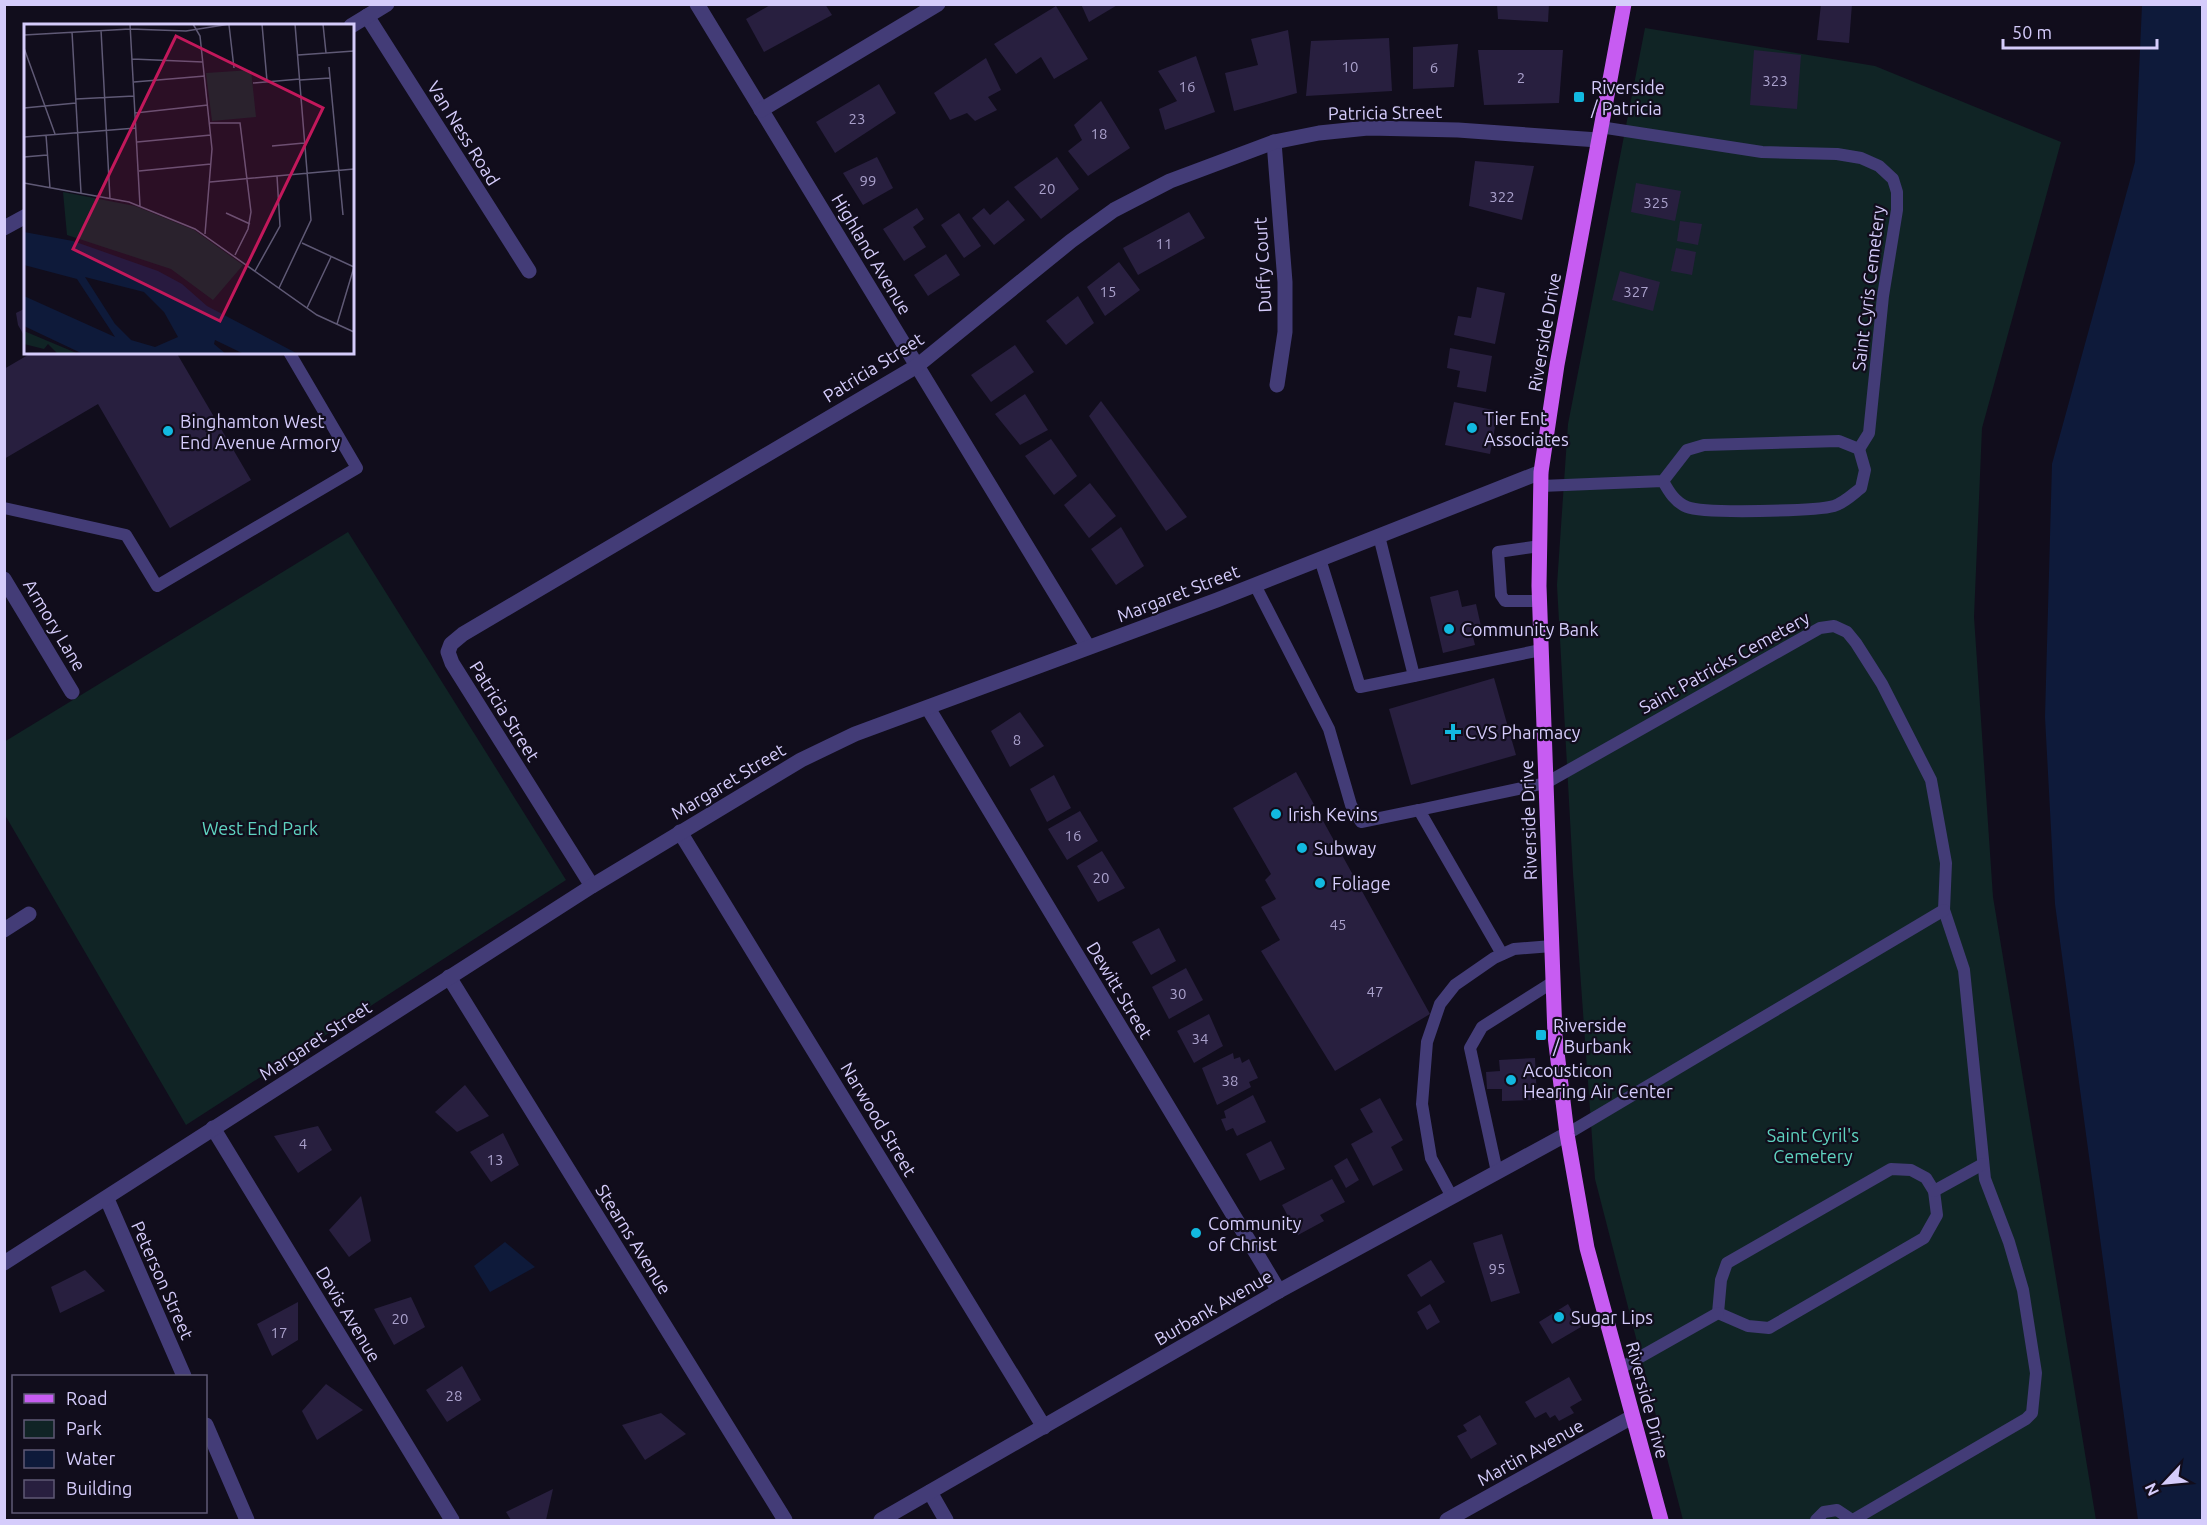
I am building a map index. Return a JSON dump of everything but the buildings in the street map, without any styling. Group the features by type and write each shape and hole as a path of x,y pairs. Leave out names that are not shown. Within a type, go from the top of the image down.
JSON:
{"main road":[{"name":"Riverside Drive","path":"1624,4 1599,134 1541,479 1539,602 1555,1036 1567,1134 1587,1248 1661,1521"}],"street":[{"path":"354,24 387,4"},
{"name":"Highland Avenue","path":"697,4 1088,647"},
{"path":"761,110 938,4"},
{"name":"Van Ness Road","path":"367,16 529,271"},
{"name":"Patricia Street","path":"592,886 452,663 448,652 451,644 463,634 916,366 1071,241 1114,210 1179,177 1274,142 1319,133 1368,128 1599,134"},
{"name":"Duffy Court","path":"1274,142 1285,282 1285,332 1277,385"},
{"path":"4,228 24,217"},
{"name":"Margaret Street","path":"4,1263 592,886 801,760 855,734 1255,585 1378,536 1541,479"},
{"name":"Armory Lane","path":"5,582 72,692"},
{"name":"Dewitt Street","path":"928,708 1279,1292"},
{"name":"Narwood Street","path":"680,832 1044,1427"},
{"path":"4,930 29,914"},
{"name":"Stearns Avenue","path":"449,977 785,1521"},
{"name":"Davis Avenue","path":"213,1128 452,1521"},
{"name":"Burbank Avenue","path":"881,1521 1279,1292 1567,1134"},
{"name":"Peterson Street","path":"106,1198 183,1375"},
{"name":"Martin Avenue","path":"1447,1521 1632,1417"},
{"path":"207,1427 247,1521"},
{"path":"930,1492 946,1521"}],"lane":[{"name":"Saint Cyris Cemetery","path":"1599,134 1762,152 1845,155 1861,158 1879,166 1893,179 1897,192 1897,210 1883,296 1869,433 1859,449"},
{"path":"4,508 126,535 157,586 357,468 290,354"},
{"path":"1839,441 1859,449 1866,470 1861,488 1834,506 1699,512 1685,507 1672,496 1663,481 1688,450 1704,445 1839,441"},
{"path":"1541,479 1663,481"},
{"path":"1378,536 1414,676"},
{"path":"1539,602 1505,601 1501,595 1498,552 1540,546"},
{"path":"1320,559 1360,687 1541,650"},
{"name":"Saint Patricks Cemetery","path":"1255,585 1329,729 1351,805 1361,822 1546,783 1820,628 1834,626 1847,632 1882,684 1931,780 1946,863 1944,910 1964,970 1983,1164 1987,1186 2009,1242 2023,1290 2036,1373 2032,1413 2026,1419 1852,1521 1837,1510 1824,1512 1816,1521"},
{"path":"1419,810 1502,954"},
{"path":"1567,1134 1944,910"},
{"path":"1452,1197 1431,1158 1422,1104 1427,1042 1440,1004 1455,984 1502,954 1514,949 1552,946"},
{"path":"1497,1172 1470,1048 1482,1027 1553,982"},
{"path":"1935,1191 1983,1164"},
{"path":"1891,1169 1911,1170 1926,1178 1935,1191 1937,1215 1924,1238 1769,1328 1748,1326 1718,1313 1720,1280 1727,1263 1882,1173 1891,1169"},
{"path":"1619,1369 1718,1313"}],"green space":[{"name":"Saint Cyril's Cemetery","path":"1645,28 1875,66 2061,142 1982,428 1974,617 1993,897 2096,1520 1683,1520 1595,1179 1573,873 1557,585 1568,424"},
{"name":"West End Park","path":"348,532 566,880 186,1125 5,815 4,742"}],"water":[{"path":"2142,5 2202,5 2202,1520 2138,1520 2055,904 2045,717 2052,464 2135,162"},
{"path":"505,1242 535,1267 490,1292 474,1266"}],"place":[{"name":"Riverside / Patricia","path":"1579,97"},
{"name":"Tier Ent Associates","path":"1472,428"},
{"name":"Binghamton West End Avenue Armory","path":"168,431"},
{"name":"Community Bank","path":"1449,629"},
{"name":"CVS Pharmacy","path":"1453,732"},
{"name":"Irish Kevins","path":"1276,814"},
{"name":"Subway","path":"1302,848"},
{"name":"Foliage","path":"1320,883"},
{"name":"Riverside / Burbank","path":"1541,1035"},
{"name":"Acousticon Hearing Air Center","path":"1511,1080"},
{"name":"Community of Christ","path":"1196,1233"},
{"name":"Sugar Lips","path":"1559,1317"}]}
